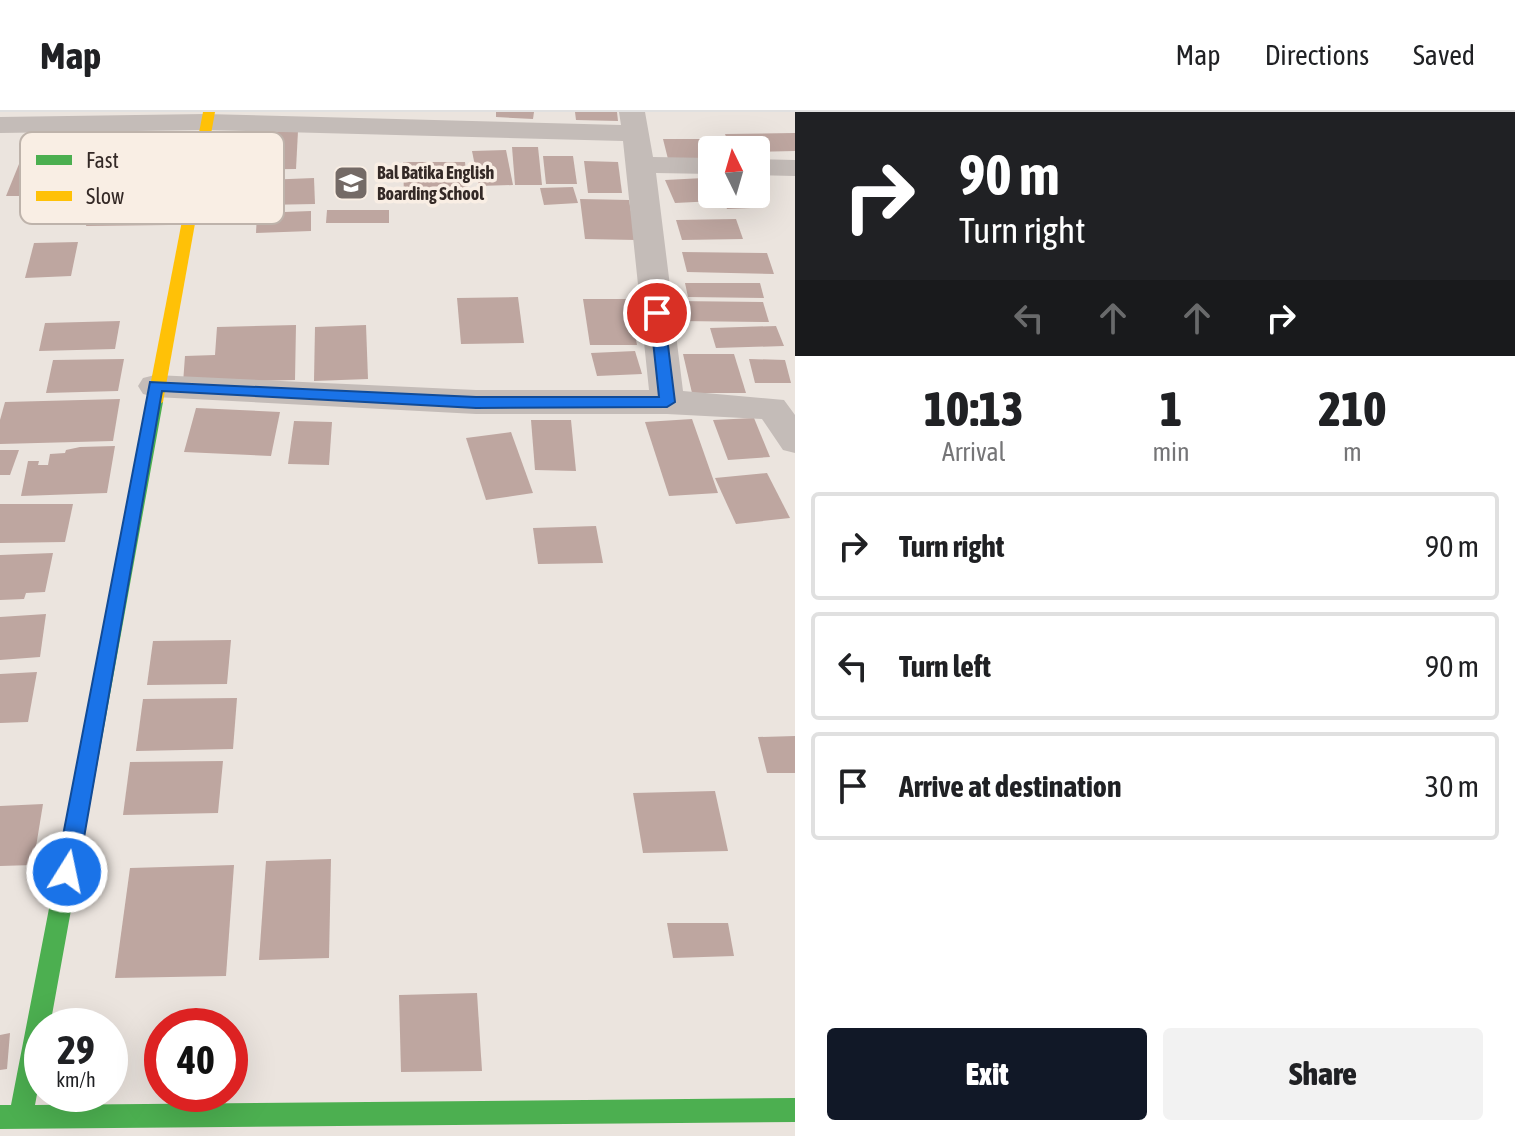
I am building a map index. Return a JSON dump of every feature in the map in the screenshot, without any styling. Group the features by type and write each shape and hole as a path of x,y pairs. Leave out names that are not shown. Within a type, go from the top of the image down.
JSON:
{"street":[{"path":"0,125 207,117 633,123 641,165 667,402"},
{"path":"641,165 698,166"},
{"path":"770,167 795,168"},
{"path":"21,1117 186,224"},
{"path":"155,386 476,402 667,402 772,408 794,443"},
{"path":"0,1117 795,1110"}],"building":[{"path":"496,112 534,112 533,119 496,117"},
{"path":"575,112 617,112 618,121 576,120"},
{"path":"298,131 296,169 284,169 284,132 228,132"},
{"path":"795,133 795,151 770,152 770,136 725,134"},
{"path":"663,139 698,139 698,159 668,159"},
{"path":"512,147 538,147 542,185 515,185"},
{"path":"506,150 513,185 479,186 472,151"},
{"path":"543,156 573,156 577,184 546,184"},
{"path":"584,161 618,162 622,193 588,193"},
{"path":"403,162 465,162 468,193 404,195"},
{"path":"19,164 20,164 20,196 6,196"},
{"path":"314,178 315,204 284,205 284,179"},
{"path":"698,178 698,202 675,203 665,180"},
{"path":"573,187 578,203 544,205 540,188"},
{"path":"580,199 629,200 636,240 585,239"},
{"path":"327,210 389,210 389,223 326,223"},
{"path":"311,211 311,231 256,233 256,224 284,224 284,212"},
{"path":"736,219 743,239 682,240 676,220"},
{"path":"87,224 169,224 169,225"},
{"path":"78,242 71,276 25,278 34,243"},
{"path":"682,252 767,253 774,274 687,272"},
{"path":"685,283 760,283 764,298 688,297"},
{"path":"518,297 524,343 461,344 457,298"},
{"path":"583,299 628,299 637,345 590,345"},
{"path":"676,301 763,302 769,322 680,321"},
{"path":"120,321 115,349 39,351 45,323"},
{"path":"296,325 295,380 183,383 185,356 215,355 217,327"},
{"path":"366,325 368,379 314,381 315,327"},
{"path":"776,326 784,346 716,348 710,328"},
{"path":"635,351 642,374 597,376 591,353"},
{"path":"683,354 734,354 746,393 692,393"},
{"path":"124,359 118,391 46,393 53,360"},
{"path":"749,359 785,360 791,383 755,383"},
{"path":"120,399 113,441 0,444 0,420 5,402"},
{"path":"196,408 280,412 271,456 184,452"},
{"path":"754,418 770,457 728,460 713,420"},
{"path":"692,419 718,493 669,496 645,422"},
{"path":"531,420 571,420 576,471 535,470"},
{"path":"294,421 332,422 329,465 288,464"},
{"path":"511,432 533,493 486,500 466,438"},
{"path":"115,446 107,493 21,496 28,461 48,465 50,454 65,453 66,450 80,447"},
{"path":"0,450 19,450 10,475 0,475"},
{"path":"767,473 790,518 736,524 715,478"},
{"path":"0,504 73,504 65,542 0,543"},
{"path":"596,526 603,563 538,564 533,528"},
{"path":"53,553 45,592 26,593 24,599 0,600 0,555"},
{"path":"46,614 40,657 0,660 0,617"},
{"path":"231,640 227,684 147,685 153,641"},
{"path":"37,672 28,722 0,723 0,674"},
{"path":"237,698 233,749 136,751 143,699"},
{"path":"795,736 795,773 767,773 758,737"},
{"path":"223,761 218,813 123,815 130,762"},
{"path":"715,791 728,851 643,853 633,793"},
{"path":"43,804 33,865 0,866 0,806"},
{"path":"331,859 329,958 259,960 266,861"},
{"path":"234,865 226,976 115,978 130,868"},
{"path":"667,923 728,923 734,956 673,958"},
{"path":"477,993 482,1071 401,1072 399,995"},
{"path":"10,1033 7,1069 0,1070 0,1035"}],"traffic: fast":[{"path":"21,1117 155,402"},
{"path":"0,1117 795,1110"}],"traffic: slow":[{"path":"205,132 209,112"},
{"path":"155,402 188,224"}],"place":[{"name":"Bal Batika English Boarding School","path":"351,183"}],"route":[{"path":"67,872 155,386 476,402 667,402 657,313"}]}
